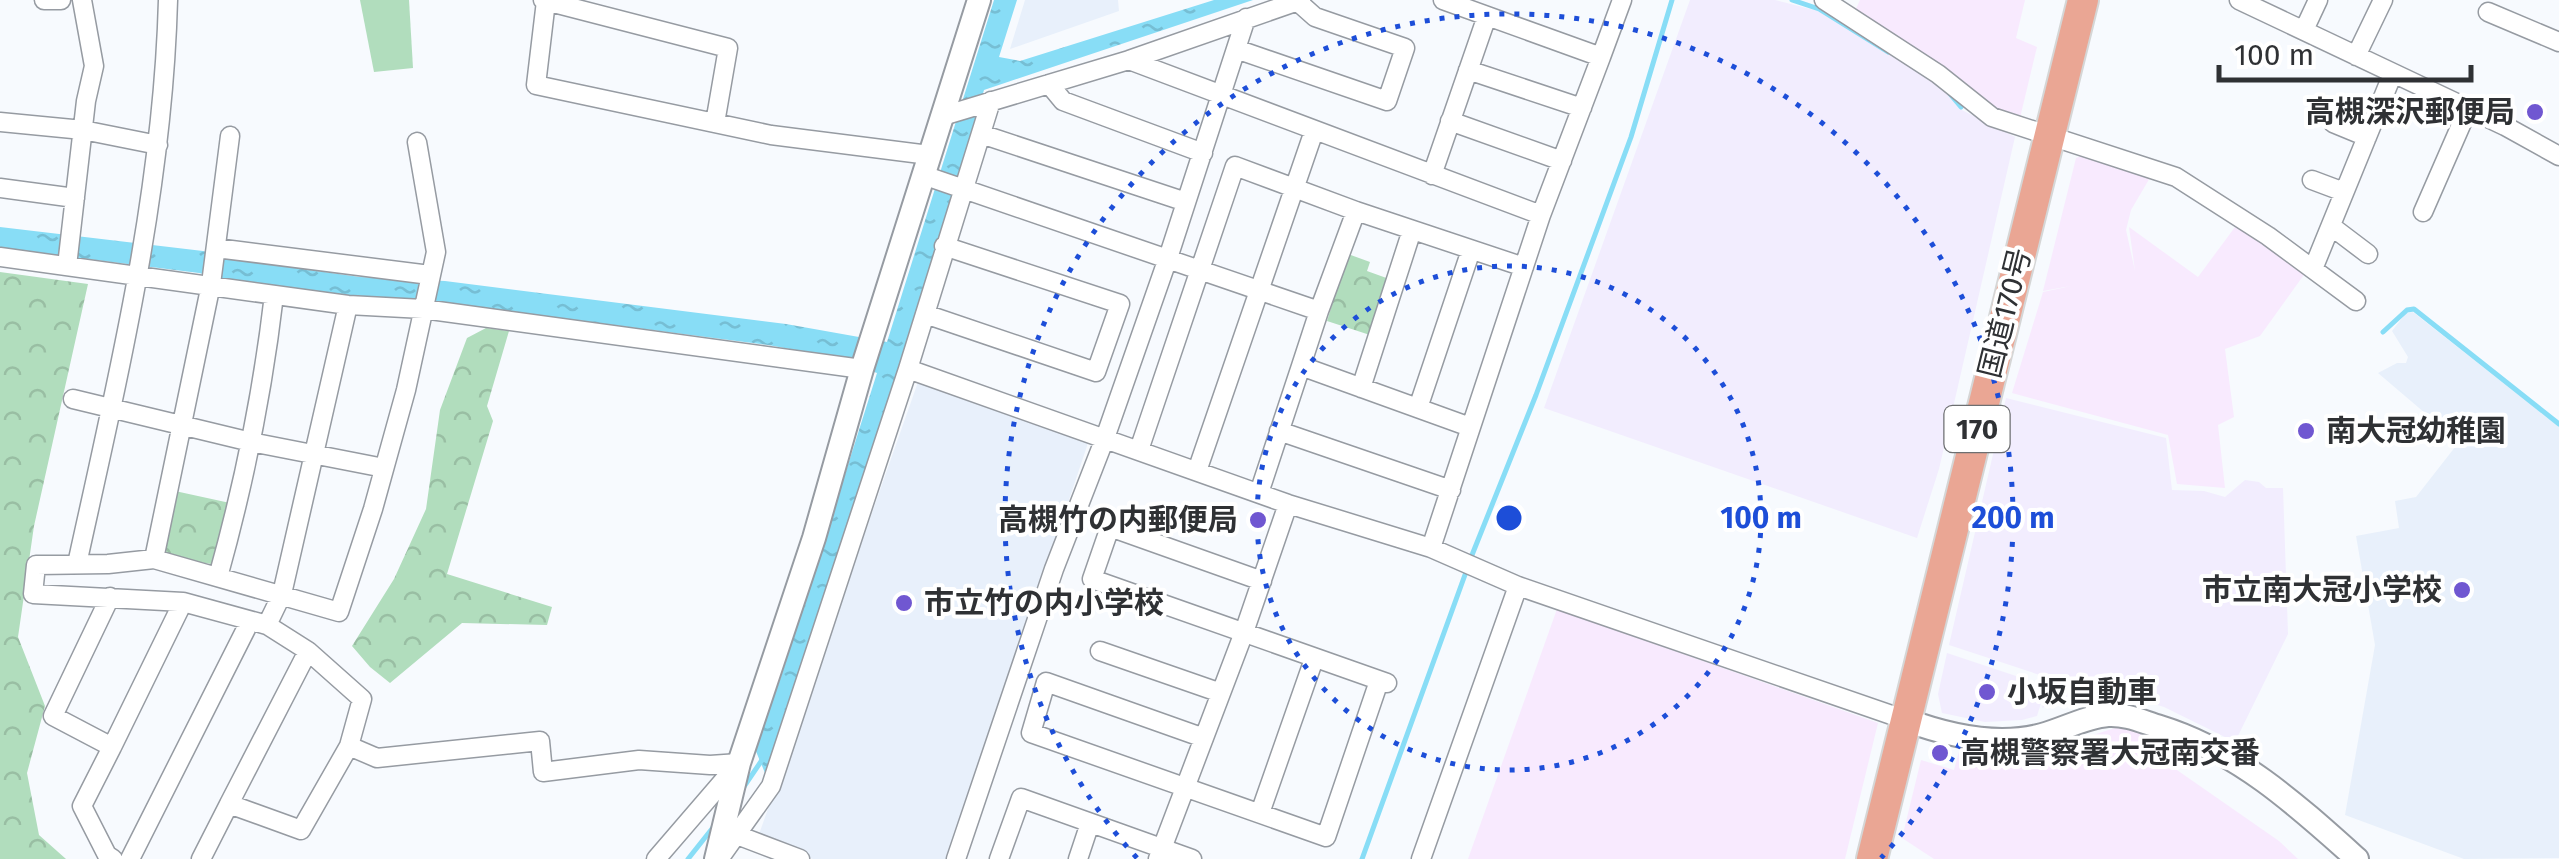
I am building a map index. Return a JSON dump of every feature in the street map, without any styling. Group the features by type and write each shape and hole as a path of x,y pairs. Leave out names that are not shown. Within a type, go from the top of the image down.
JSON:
{"highway":[{"name":"国道170号","path":"1872,859 2083,0"}],"street":[{"path":"44,0 61,0"},
{"path":"67,266 82,130 94,66 82,0"},
{"path":"77,564 140,275 166,81 168,0"},
{"path":"715,123 728,48 602,6 544,0 536,84 770,135 930,169 961,188 1319,311"},
{"path":"718,859 739,762 814,538 862,369 950,114 979,0"},
{"path":"1444,0 1601,57"},
{"path":"1431,548 1541,215 1622,0"},
{"path":"1824,0 1938,74 1992,117 2176,177 2356,301"},
{"path":"2240,0 2468,108 2559,156"},
{"path":"2304,30 2318,0"},
{"path":"2356,56 2383,0"},
{"path":"950,114 1129,60 1299,1 1315,17 1405,48 1387,102 1236,50"},
{"path":"2488,12 2559,42"},
{"path":"1432,175 1487,16"},
{"path":"956,859 1054,569 1168,258 1246,18"},
{"path":"1129,60 1541,215"},
{"path":"1468,70 1582,108"},
{"path":"2313,269 2392,73"},
{"path":"1049,84 1063,101 1203,153"},
{"path":"718,859 772,786 908,369 989,102"},
{"path":"2423,212 2468,108"},
{"path":"1450,121 1562,161"},
{"path":"0,122 82,130 158,145"},
{"path":"2333,123 2367,136"},
{"path":"1197,471 1314,131"},
{"path":"981,134 1186,202"},
{"path":"154,559 211,284 230,136"},
{"path":"230,804 301,830 349,746 362,699 308,651 258,623 183,602 33,594 36,564 154,559 339,612 384,468 436,252 417,142"},
{"path":"1139,450 1235,166 1524,267"},
{"path":"2312,180 2344,192"},
{"path":"0,188 75,198"},
{"path":"1259,493 1356,211"},
{"path":"2331,226 2368,254"},
{"path":"1361,388 1412,230"},
{"path":"925,314 1096,372 1120,304 944,246"},
{"path":"216,248 430,276"},
{"path":"1418,408 1471,250"},
{"path":"0,257 348,305 424,309 862,369"},
{"path":"218,577 251,442 274,295"},
{"path":"130,859 258,623 282,594 348,305"},
{"path":"1300,366 1470,427"},
{"path":"908,369 1288,504 1431,548 1518,586 1906,720 1974,738 2010,740 2046,734 2107,715 2137,719 2200,742 2230,759 2278,790 2358,859"},
{"path":"73,398 251,442 384,468"},
{"path":"1280,430 1450,490"},
{"path":"1160,854 1244,635 1288,504"},
{"path":"1204,738 1046,682 1031,733 1326,837 1383,682 1092,580 1110,527 1262,581"},
{"path":"1421,859 1518,586"},
{"path":"110,598 53,716 112,747"},
{"path":"113,859 82,806 183,602"},
{"path":"201,859 308,651"},
{"path":"1100,651 1221,694"},
{"path":"1260,813 1314,659"},
{"path":"349,746 377,758 540,741 543,772 639,760 710,765 739,762"},
{"path":"656,859 739,762"},
{"path":"999,859 1022,798 1160,854 1192,859"},
{"path":"1078,859 1090,823"},
{"path":"737,835 800,859"}],"shaded area":[{"path":"1025,0 1118,0 1119,11 1010,49"},
{"path":"1690,0 1775,0 1818,11 1937,82 1960,109 2015,137 1939,469 1917,538 1544,408"},
{"path":"1860,0 2025,0 2016,38 2037,47 2019,122 1988,111 1854,13"},
{"path":"2084,155 2151,176 2131,210 2126,230 2135,271 2129,227 2198,277 2238,223 2306,272 2260,336 2225,349 2234,417 2218,425 2225,488 2177,484 2168,435 2012,393 2043,292 2071,286 2043,291 2076,158"},
{"name":"市立南大冠小学校","path":"2413,312 2559,427 2559,858 2464,859 2345,815 2375,645 2356,536 2399,528 2395,501 2416,497 2459,442 2378,373 2397,363 2406,363 2408,357 2392,331 2406,313"},
{"path":"918,382 1088,443 949,859 813,859 757,840"},
{"path":"2006,398 2166,438 2172,490 2204,491 2225,497 2245,480 2259,482 2266,488 2283,488 2288,634 2235,742 2164,707 2122,694 2080,692 2042,708 2046,687 2037,716 2022,720 1985,722 1942,713 1938,694 1947,653 2046,686 2049,678 1949,645"},
{"path":"1557,609 1878,723 1845,859 1468,859"},
{"path":"2115,728 2137,729 2143,736 2141,745 2279,841 2298,859 1934,859 1902,838 1921,760 1954,770 1960,748 2006,758 2027,756"}],"green space":[{"path":"360,0 409,0 413,68 374,72"},
{"path":"1348,254 1370,262 1367,271 1392,280 1373,336 1327,321"},
{"path":"0,272 88,284 34,526 18,637 45,706 27,773 39,835 66,859 0,859"},
{"path":"486,328 509,331 487,406 493,421 447,574 552,607 547,625 462,623 390,683 352,646 394,579 426,509 440,410 467,338"},
{"path":"175,491 230,503 217,562 169,557 162,549"}],"water":[{"path":"994,0 1017,0 999,57 1020,61 1214,0 1253,0 984,90 925,288 777,748 765,773 755,749 877,373 828,356 768,345 528,314 255,286 199,273 0,248 0,227 203,251 360,277 445,281 786,324 887,342"}],"waterway":[{"path":"1472,555 1631,137 1672,0"},
{"path":"1792,0 1819,9 1888,52"},
{"path":"1950,94 1961,107"},
{"path":"2383,332 2407,310 2414,309 2559,424"},
{"path":"1362,859 1466,572"},
{"path":"743,788 762,760"},
{"path":"688,859 715,825"}],"place":[{"name":"高槻深沢郵便局","path":"2535,112"},
{"name":"南大冠幼稚園","path":"2306,431"},
{"name":"高槻竹の内郵便局","path":"1258,520"},
{"name":"市立南大冠小学校","path":"2462,590"},
{"name":"市立竹の内小学校","path":"904,603"},
{"name":"小坂自動車","path":"1987,692"},
{"name":"高槻警察署大冠南交番","path":"1940,753"}]}
